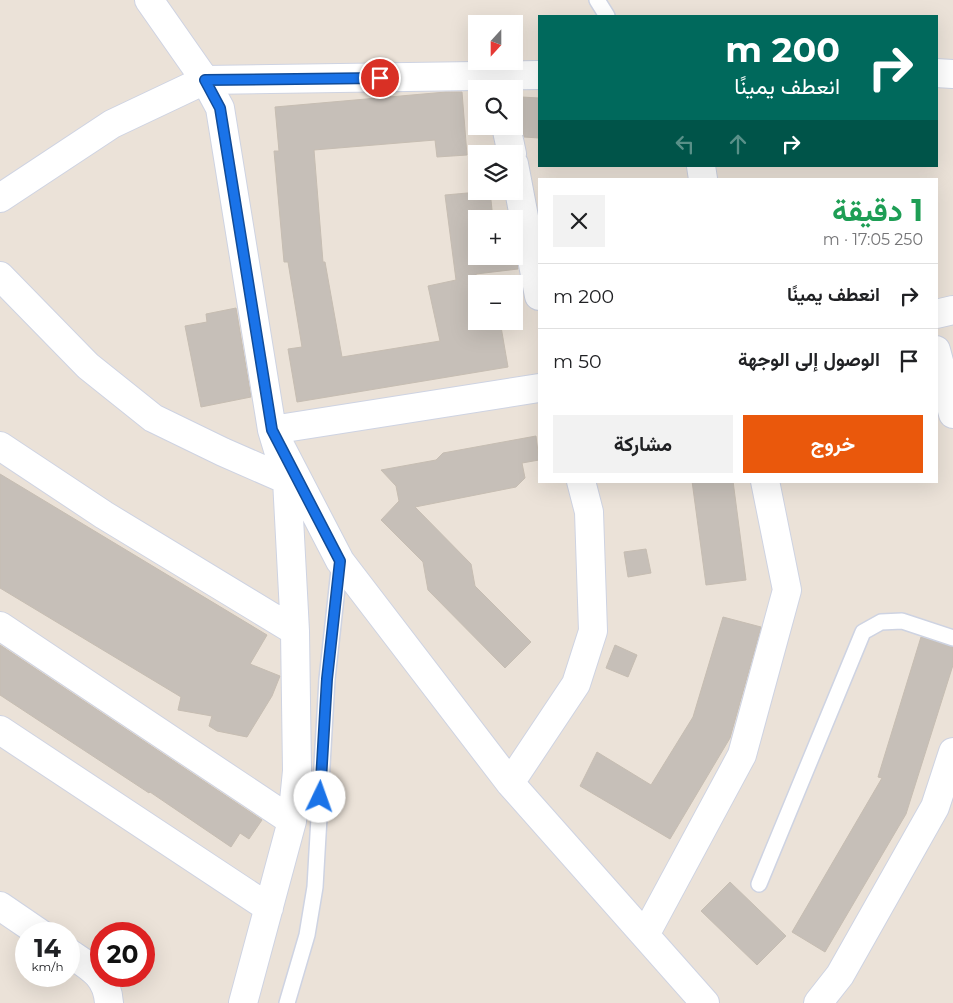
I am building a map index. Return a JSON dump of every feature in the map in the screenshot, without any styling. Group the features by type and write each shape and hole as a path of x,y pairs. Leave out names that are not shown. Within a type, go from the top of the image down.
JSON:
{"street":[{"path":"149,0 205,80 220,108 272,430 287,480 295,631 297,771 292,821 243,1003"},
{"path":"938,73 953,74"},
{"path":"510,80 538,75"},
{"path":"0,198 112,124 205,80 468,82"},
{"path":"521,200 538,291"},
{"path":"0,276 88,366 153,418 287,480"},
{"path":"938,314 953,310"},
{"path":"938,358 953,414"},
{"path":"272,430 538,388"},
{"path":"272,430 340,561 510,783 705,1003"},
{"path":"0,446 104,515 295,631"},
{"path":"510,783 576,684 593,631 589,512 582,483"},
{"path":"645,935 742,755 787,590 765,483"},
{"path":"0,626 292,821"},
{"path":"0,730 269,908"},
{"path":"818,1003 840,975 935,807 953,752"},
{"path":"0,906 23,922"},
{"path":"80,961 96,972 108,989 109,1003"}],"lane":[{"path":"597,0 606,15"},
{"path":"287,1003 307,935 315,888 327,679 340,561"},
{"path":"759,884 863,632 881,622 902,621 953,638"}],"building":[{"path":"462,92 467,155 437,157 435,140 314,150 323,262 325,262 342,357 440,341 428,286 456,280 445,195 468,193 468,200 491,200 492,210 468,210 468,265 517,265 518,269 468,275 468,330 502,330 508,367 297,402 288,349 302,347 288,262 284,262 274,151 279,151 275,107"},
{"path":"523,97 538,98 538,138 524,137"},
{"path":"236,308 251,397 201,407 185,326 207,322 206,314"},
{"path":"536,436 538,460 522,463 525,478 516,487 415,507 471,564 475,586 531,642 505,668 428,590 423,562 381,520 399,501 396,486 381,470 436,460 443,453"},
{"path":"0,474 267,635 250,664 280,676 272,696 247,737 217,731 209,726 212,716 178,710 181,697 0,588"},
{"path":"692,483 733,483 746,580 706,585"},
{"path":"646,549 651,573 628,577 624,552"},
{"path":"723,617 761,627 730,738 670,839 580,786 597,752 651,785 693,717"},
{"path":"921,637 953,647 953,665 906,814 825,952 792,932 882,778 878,777"},
{"path":"0,645 262,820 249,839 240,833 231,847 0,695"},
{"path":"615,645 637,655 628,677 606,668"},
{"path":"730,882 786,936 757,965 701,911"}],"route":[{"path":"320,797 327,679 340,561 272,430 220,108 205,80 380,78"}]}
